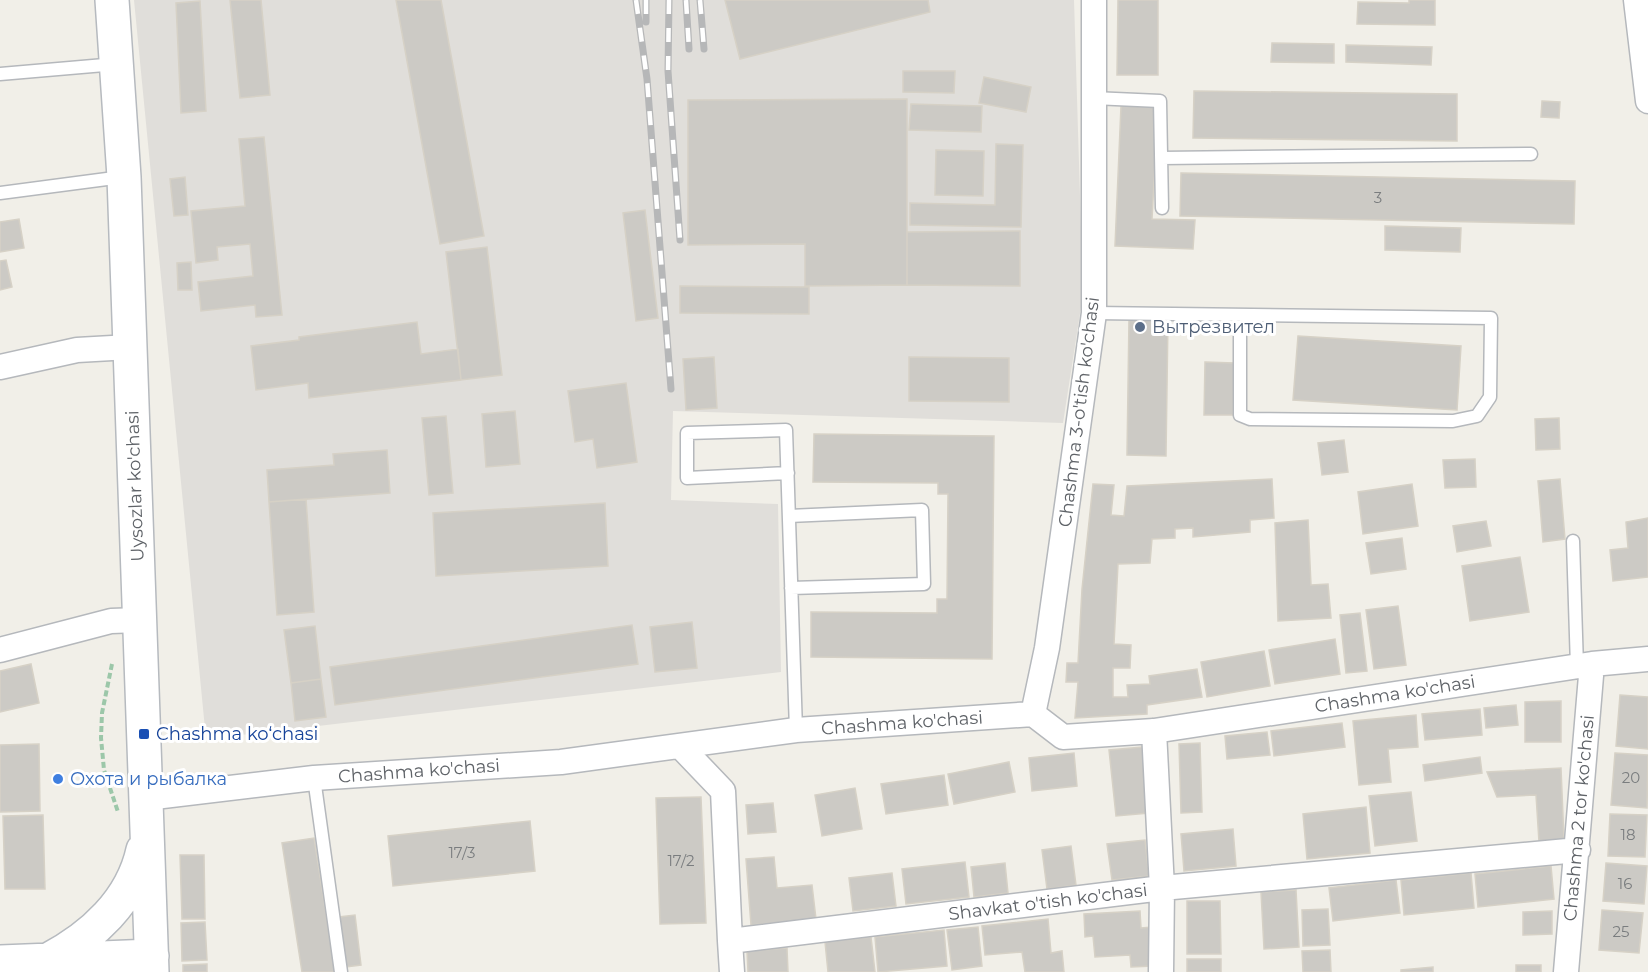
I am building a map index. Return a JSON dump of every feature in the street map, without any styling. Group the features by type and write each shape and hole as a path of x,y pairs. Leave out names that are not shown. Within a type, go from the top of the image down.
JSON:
{"main road":[{"name":"Uysozlar ko'chasi","path":"112,0 123,177 130,347 125,620 146,798 133,828 152,964"},
{"path":"48,960 85,939 114,909 134,875 142,855 133,828"},
{"path":"0,962 48,960 152,964"}],"street":[{"name":"Chashma 3-o'tish ko'chasi","path":"1033,714 1047,648 1094,313 1094,0"},
{"path":"1636,0 1648,101"},
{"path":"0,367 77,350 130,347"},
{"path":"0,650 125,620"},
{"name":"Chashma ko'chasi","path":"146,798 314,778 561,762 796,730 1033,714 1063,737 1154,731 1584,665 1648,659"},
{"name":"Chashma 2 tor ko'chasi","path":"1566,972 1578,850 1584,665"},
{"path":"1154,731 1162,888 1161,972"},
{"path":"680,746 723,791 732,972"},
{"name":"Shavkat o'tish ko'chasi","path":"730,941 1162,888 1578,850"}],"lane":[{"path":"0,74 117,64"},
{"path":"1093,98 1160,101 1162,208"},
{"path":"1161,158 1532,154"},
{"path":"0,193 123,177"},
{"path":"1094,313 1491,318 1490,397 1477,416 1453,421 1250,419 1240,415 1240,315"},
{"path":"788,473 687,478 687,433 786,430 788,473 796,730"},
{"path":"789,516 922,510 924,585 791,588"},
{"path":"1573,541 1584,665"},
{"path":"314,778 342,972"}],"path":[{"path":"125,620 102,713 101,738 104,770 116,804 133,828"}],"shaded area":[{"path":"134,0 1074,0 1083,294 1063,423 673,411 671,500 778,504 781,672 206,739"}],"building":[{"path":"230,0 261,0 270,95 240,98"},
{"path":"396,0 441,0 484,236 440,244"},
{"path":"725,0 928,0 930,12 740,59"},
{"path":"1118,0 1158,0 1158,75 1117,75"},
{"path":"1409,0 1435,0 1435,25 1357,24 1358,2 1409,3"},
{"path":"200,1 206,111 181,113 176,3"},
{"path":"1272,43 1334,44 1334,63 1271,62"},
{"path":"1346,45 1432,47 1431,65 1346,62"},
{"path":"903,71 955,71 954,93 903,92"},
{"path":"984,77 1031,87 1026,112 979,103"},
{"path":"1194,91 1457,94 1457,141 1193,138"},
{"path":"907,99 907,285 805,286 805,244 688,245 688,100"},
{"path":"1542,101 1560,102 1559,118 1541,117"},
{"path":"911,104 982,106 981,132 909,130"},
{"path":"1121,106 1158,107 1152,219 1195,220 1193,249 1115,246"},
{"path":"264,137 282,315 256,317 255,305 201,311 198,282 253,276 250,244 217,247 218,260 196,263 191,211 245,206 239,139"},
{"path":"996,144 1023,145 1021,227 910,225 910,203 995,205"},
{"path":"936,150 984,151 983,196 935,195"},
{"path":"1181,173 1575,181 1574,224 1180,216"},
{"path":"185,177 188,215 174,216 170,179"},
{"path":"645,210 658,318 636,321 623,213"},
{"path":"19,219 24,248 0,252 0,222"},
{"path":"1385,226 1461,228 1460,252 1385,250"},
{"path":"1020,231 1020,286 907,285 907,232"},
{"path":"487,247 502,375 461,380 446,252"},
{"path":"6,260 12,287 0,290 0,261"},
{"path":"191,262 192,290 178,290 177,263"},
{"path":"680,286 809,287 809,314 680,313"},
{"path":"1129,318 1168,319 1166,456 1127,455"},
{"path":"417,322 421,354 458,349 461,380 309,398 308,383 256,390 251,346 299,340 299,337"},
{"path":"1298,336 1461,346 1457,410 1293,400"},
{"path":"714,357 717,408 686,410 683,359"},
{"path":"909,357 1009,358 1009,402 909,401"},
{"path":"1205,362 1234,363 1233,415 1204,415"},
{"path":"626,383 637,462 597,468 593,439 575,442 568,391"},
{"path":"515,411 520,464 486,467 482,414"},
{"path":"446,416 453,493 429,495 422,418"},
{"path":"1559,418 1560,449 1536,450 1535,419"},
{"path":"814,434 994,436 992,659 811,657 811,612 937,613 937,599 947,599 948,494 938,494 938,483 813,482"},
{"path":"1344,440 1348,472 1322,475 1318,443"},
{"path":"387,450 390,493 269,502 267,470 334,465 333,454"},
{"path":"1475,459 1476,487 1445,488 1443,460"},
{"path":"1272,479 1274,518 1250,520 1250,532 1193,537 1193,528 1175,529 1175,538 1152,539 1150,563 1118,564 1114,644 1131,645 1130,668 1113,668 1113,697 1128,697 1127,685 1150,684 1149,676 1197,669 1202,697 1147,705 1147,714 1075,718 1078,682 1066,682 1067,663 1078,663 1082,589 1093,484 1114,485 1111,515 1124,516 1127,486"},
{"path":"1560,479 1565,539 1543,542 1538,481"},
{"path":"1412,484 1418,526 1363,534 1358,492"},
{"path":"306,499 314,612 277,615 269,502"},
{"path":"605,503 608,566 436,576 433,513"},
{"path":"1648,518 1648,577 1613,581 1610,550 1628,548 1626,522"},
{"path":"1308,520 1311,585 1328,584 1331,618 1278,621 1275,523"},
{"path":"1486,521 1491,546 1457,552 1453,526"},
{"path":"1402,538 1406,569 1371,574 1366,543"},
{"path":"1520,557 1529,612 1470,621 1462,566"},
{"path":"1398,606 1406,665 1374,669 1366,610"},
{"path":"1360,613 1367,671 1346,673 1340,615"},
{"path":"692,622 697,668 655,672 650,627"},
{"path":"632,625 638,664 335,705 330,667"},
{"path":"315,626 321,679 291,683 284,630"},
{"path":"1335,639 1340,674 1275,684 1269,650"},
{"path":"1264,651 1270,686 1207,697 1201,662"},
{"path":"31,664 39,703 0,712 0,671"},
{"path":"321,679 326,717 295,721 291,683"},
{"path":"1620,695 1648,697 1648,749 1616,746"},
{"path":"1561,701 1561,742 1525,742 1525,702"},
{"path":"1516,705 1518,725 1486,728 1484,708"},
{"path":"1480,709 1482,735 1425,740 1422,714"},
{"path":"1416,715 1418,747 1388,749 1391,782 1359,785 1353,721"},
{"path":"1342,723 1345,747 1274,756 1271,731"},
{"path":"1267,732 1270,755 1227,759 1225,736"},
{"path":"1200,743 1202,812 1181,813 1179,744"},
{"path":"39,744 40,811 0,812 0,745"},
{"path":"1142,747 1149,813 1116,816 1109,750"},
{"path":"1074,753 1077,786 1032,791 1029,758"},
{"path":"1615,753 1648,755 1647,808 1611,805"},
{"path":"1480,757 1482,773 1425,781 1423,765"},
{"path":"1009,762 1015,792 954,804 948,774"},
{"path":"1561,768 1564,840 1539,842 1536,795 1497,797 1487,772"},
{"path":"944,775 948,805 886,814 881,784"},
{"path":"855,788 862,829 822,836 815,795"},
{"path":"1411,792 1417,841 1375,846 1369,796"},
{"path":"701,797 706,923 660,924 656,798"},
{"path":"773,803 776,832 748,834 746,805"},
{"path":"1366,807 1370,853 1307,859 1303,814"},
{"path":"1610,814 1647,815 1645,857 1608,856"},
{"path":"43,815 45,889 5,889 3,816"},
{"path":"530,821 535,871 393,886 388,836"},
{"path":"1233,829 1236,866 1184,871 1181,834"},
{"path":"314,838 335,972 302,972 282,843"},
{"path":"1145,840 1149,876 1112,880 1107,844"},
{"path":"1071,846 1076,885 1047,889 1042,850"},
{"path":"180,855 204,855 205,919 182,919"},
{"path":"774,857 777,888 812,885 816,919 751,925 746,859"},
{"path":"965,862 969,897 906,904 902,869"},
{"path":"1005,863 1008,893 974,897 971,867"},
{"path":"1606,863 1647,866 1644,904 1603,901"},
{"path":"1551,866 1554,899 1478,907 1475,874"},
{"path":"892,873 896,906 853,911 849,878"},
{"path":"1471,873 1474,908 1404,915 1401,880"},
{"path":"1396,880 1400,913 1333,921 1329,888"},
{"path":"1296,890 1299,947 1264,949 1261,892"},
{"path":"1187,901 1220,901 1221,954 1187,954"},
{"path":"1328,909 1330,945 1303,946 1302,910"},
{"path":"1602,910 1643,913 1639,953 1599,950"},
{"path":"1140,911 1141,928 1152,927 1153,966 1131,967 1130,955 1095,957 1093,936 1085,937 1084,914"},
{"path":"1552,911 1552,934 1523,935 1523,912"},
{"path":"355,915 361,965 346,967 339,917"},
{"path":"1048,919 1051,953 1062,951 1064,972 1025,972 1022,952 985,955 982,926"},
{"path":"205,922 207,960 182,961 181,923"},
{"path":"978,927 982,966 952,970 947,930"},
{"path":"944,930 947,966 878,972 875,937"},
{"path":"871,937 875,972 828,972 825,942"},
{"path":"787,948 788,972 748,972 747,951"},
{"path":"1330,950 1331,972 1303,972 1302,951"},
{"path":"1187,959 1221,959 1221,972 1187,972"},
{"path":"207,964 207,972 183,972 183,965"},
{"path":"1516,965 1541,965 1541,972 1516,972"},
{"path":"1433,967 1433,972 1401,972 1401,970"}],"railway":[{"path":"636,0 647,79 671,389"},
{"path":"646,0 646,22"},
{"path":"669,0 668,71 680,240"},
{"path":"686,0 689,49"},
{"path":"700,0 704,49"}],"place":[{"name":"Вытрезвител","path":"1140,327"},
{"name":"Chashma ko‘chasi","path":"144,734"},
{"name":"Охота и рыбалка","path":"58,779"}]}
